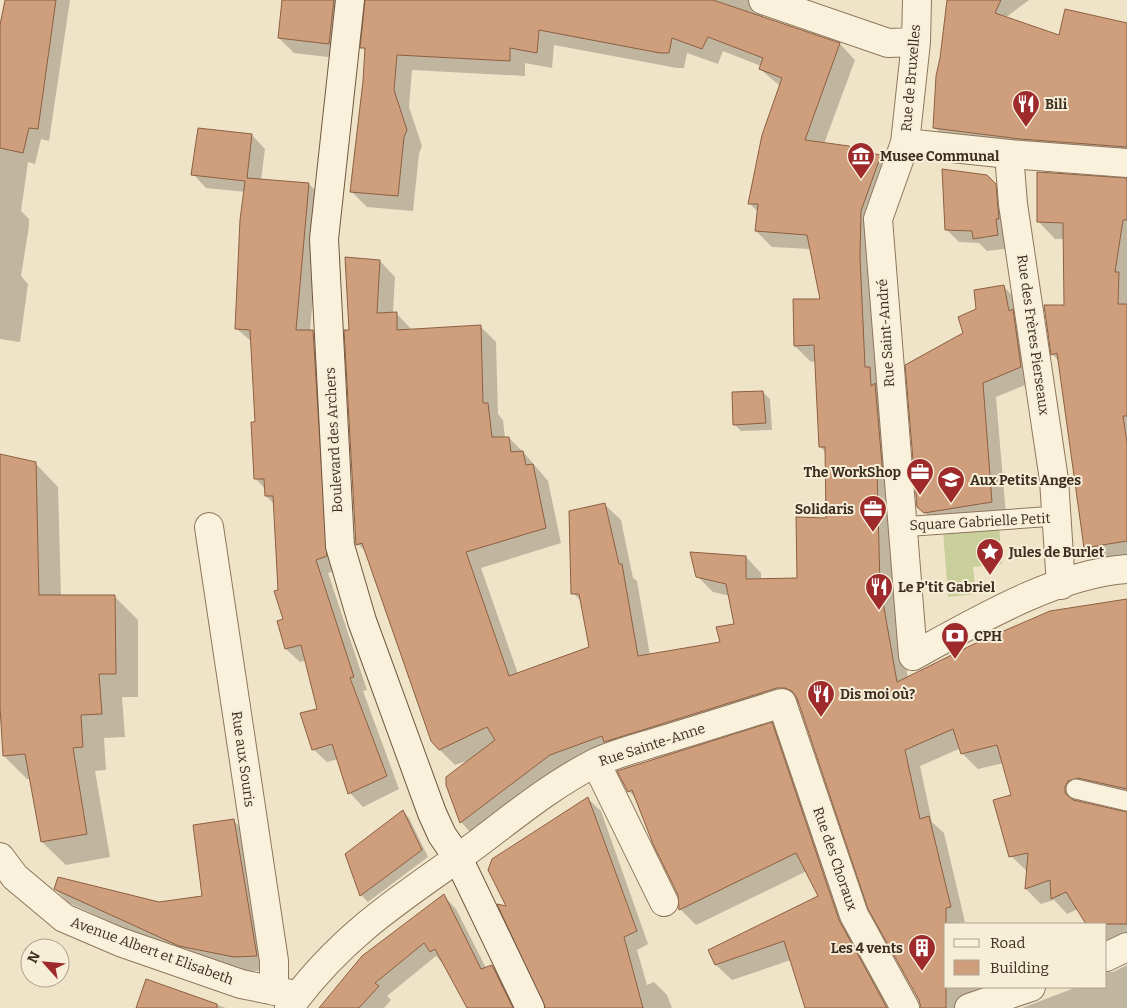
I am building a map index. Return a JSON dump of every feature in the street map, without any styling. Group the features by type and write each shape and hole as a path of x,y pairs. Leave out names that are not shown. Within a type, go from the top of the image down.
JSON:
{"street":[{"name":"Boulevard des Archers","path":"350,0 324,239 340,546 362,621 432,813 442,835 458,858 530,1008"},
{"path":"763,0 888,43 916,42"},
{"name":"Rue de Bruxelles","path":"917,0 916,42 905,143 1009,154 1127,163"},
{"name":"Rue Saint-André","path":"901,527 878,219 905,143"},
{"name":"Rue des Frères Pierseaux","path":"1009,154 1013,204 1054,480 1056,516"},
{"name":"Square Gabrielle Petit","path":"901,527 913,656 986,615 1061,585 1056,516"},
{"name":"Rue aux Souris","path":"209,527 274,960 287,998"},
{"path":"1061,585 1110,570 1127,569"},
{"name":"Rue Sainte-Anne","path":"287,998 361,929 412,888 458,858 532,801 596,763 782,703"},
{"name":"Rue des Choraux","path":"782,703 854,916 905,1008"},
{"path":"596,763 664,902"},
{"name":"Avenue Albert et Elisabeth","path":"0,857 15,877 64,918 120,942 287,998"},
{"path":"1107,957 1127,948"},
{"path":"969,1008 1028,988"}],"lane":[{"name":"Square Gabrielle Petit","path":"901,527 1056,516"},
{"path":"1076,788 1127,801"}],"green space":[{"path":"999,526 1002,564 973,567 976,594 948,597 943,531"}],"building":[{"path":"5,0 56,0 38,129 29,128 23,153 0,148 0,25"},
{"path":"282,0 334,0 329,44 278,38"},
{"path":"365,0 713,0 840,43 805,140 849,146 853,150 881,155 861,211 860,257 865,367 870,367 871,386 875,383 883,476 877,470 880,585 897,682 976,643 1050,611 1127,599 1127,789 1078,778 1068,781 1065,793 1073,800 1127,812 1127,924 1085,923 1066,892 1051,899 1050,880 1025,889 1028,853 1009,857 993,800 1011,795 997,745 961,754 953,729 905,750 920,819 929,816 951,907 946,908 946,923 944,923 944,988 946,988 946,1008 921,1008 919,1000 868,909 797,698 792,691 785,688 777,688 604,742 602,736 550,755 460,823 446,785 446,777 495,740 487,727 439,750 431,741 362,543 356,545 344,330 349,330 345,257 380,260 377,313 397,312 397,330 481,325 483,403 488,403 492,437 509,437 511,452 523,451 526,465 533,464 546,528 466,552 509,676 589,647 579,594 571,594 569,511 605,503 619,564 622,564 638,656 720,642 716,627 734,624 726,584 696,577 690,552 746,556 746,579 797,578 796,517 826,518 825,447 819,447 814,345 794,346 793,299 820,299 807,235 755,231 758,204 748,204 762,135 782,78 759,69 763,58 708,37 702,49 672,38 669,53 660,53 539,30 537,53 510,48 510,61 397,55 394,90 407,130 404,137 398,196 350,192 363,81 365,48 360,48"},
{"path":"947,0 1001,0 995,13 1059,35 1065,9 1127,23 1127,147 1020,139 933,128 936,76"},
{"path":"198,128 252,134 247,178 309,183 296,330 313,330 327,556 316,560 354,677 350,678 387,776 348,794 332,744 312,750 300,713 317,709 301,645 285,649 277,621 283,619 274,591 278,590 273,496 265,496 264,479 254,479 251,422 255,422 250,330 235,329 240,220 245,181 191,175"},
{"path":"942,169 987,175 996,184 999,219 996,219 998,235 973,239 972,231 945,230"},
{"path":"1037,172 1127,178 1127,220 1123,220 1115,272 1119,272 1118,304 1127,304 1127,416 1123,416 1127,443 1127,541 1084,548 1057,353 1051,355 1044,305 1064,305 1063,223 1037,222"},
{"path":"1004,285 1009,311 1013,309 1021,367 983,383 992,502 924,513 917,507 905,365 963,333 958,317 976,309 974,290"},
{"path":"763,391 766,423 733,425 732,392"},
{"path":"0,454 36,462 39,595 115,595 116,674 99,674 102,714 81,715 83,747 73,748 87,834 41,842 25,754 3,756 0,707"},
{"path":"772,722 839,920 887,1008 805,1008 784,941 715,965 708,950 818,896 796,853 679,910 678,895 653,844 632,790 628,792 617,771"},
{"path":"588,797 637,931 624,937 643,1008 545,1008 497,904 506,906 488,870 492,859"},
{"path":"403,810 422,850 360,896 345,854"},
{"path":"234,819 257,956 234,957 179,946 54,889 58,877 159,902 202,896 193,825"},
{"path":"444,894 481,969 492,965 513,1008 467,1008 435,949 430,952 424,943 375,983 379,986 359,1008 319,1008 362,956"},
{"path":"146,979 217,1004 217,1008 136,1008"}],"place":[{"name":"Bili","path":"1026,128"},
{"name":"Musee Communal","path":"861,180"},
{"name":"The WorkShop","path":"920,496"},
{"name":"Aux Petits Anges","path":"951,504"},
{"name":"Solidaris","path":"873,533"},
{"name":"Jules de Burlet","path":"990,576"},
{"name":"Le P'tit Gabriel","path":"879,611"},
{"name":"CPH","path":"955,660"},
{"name":"Dis moi où?","path":"821,718"},
{"name":"Les 4 vents","path":"922,972"}]}
